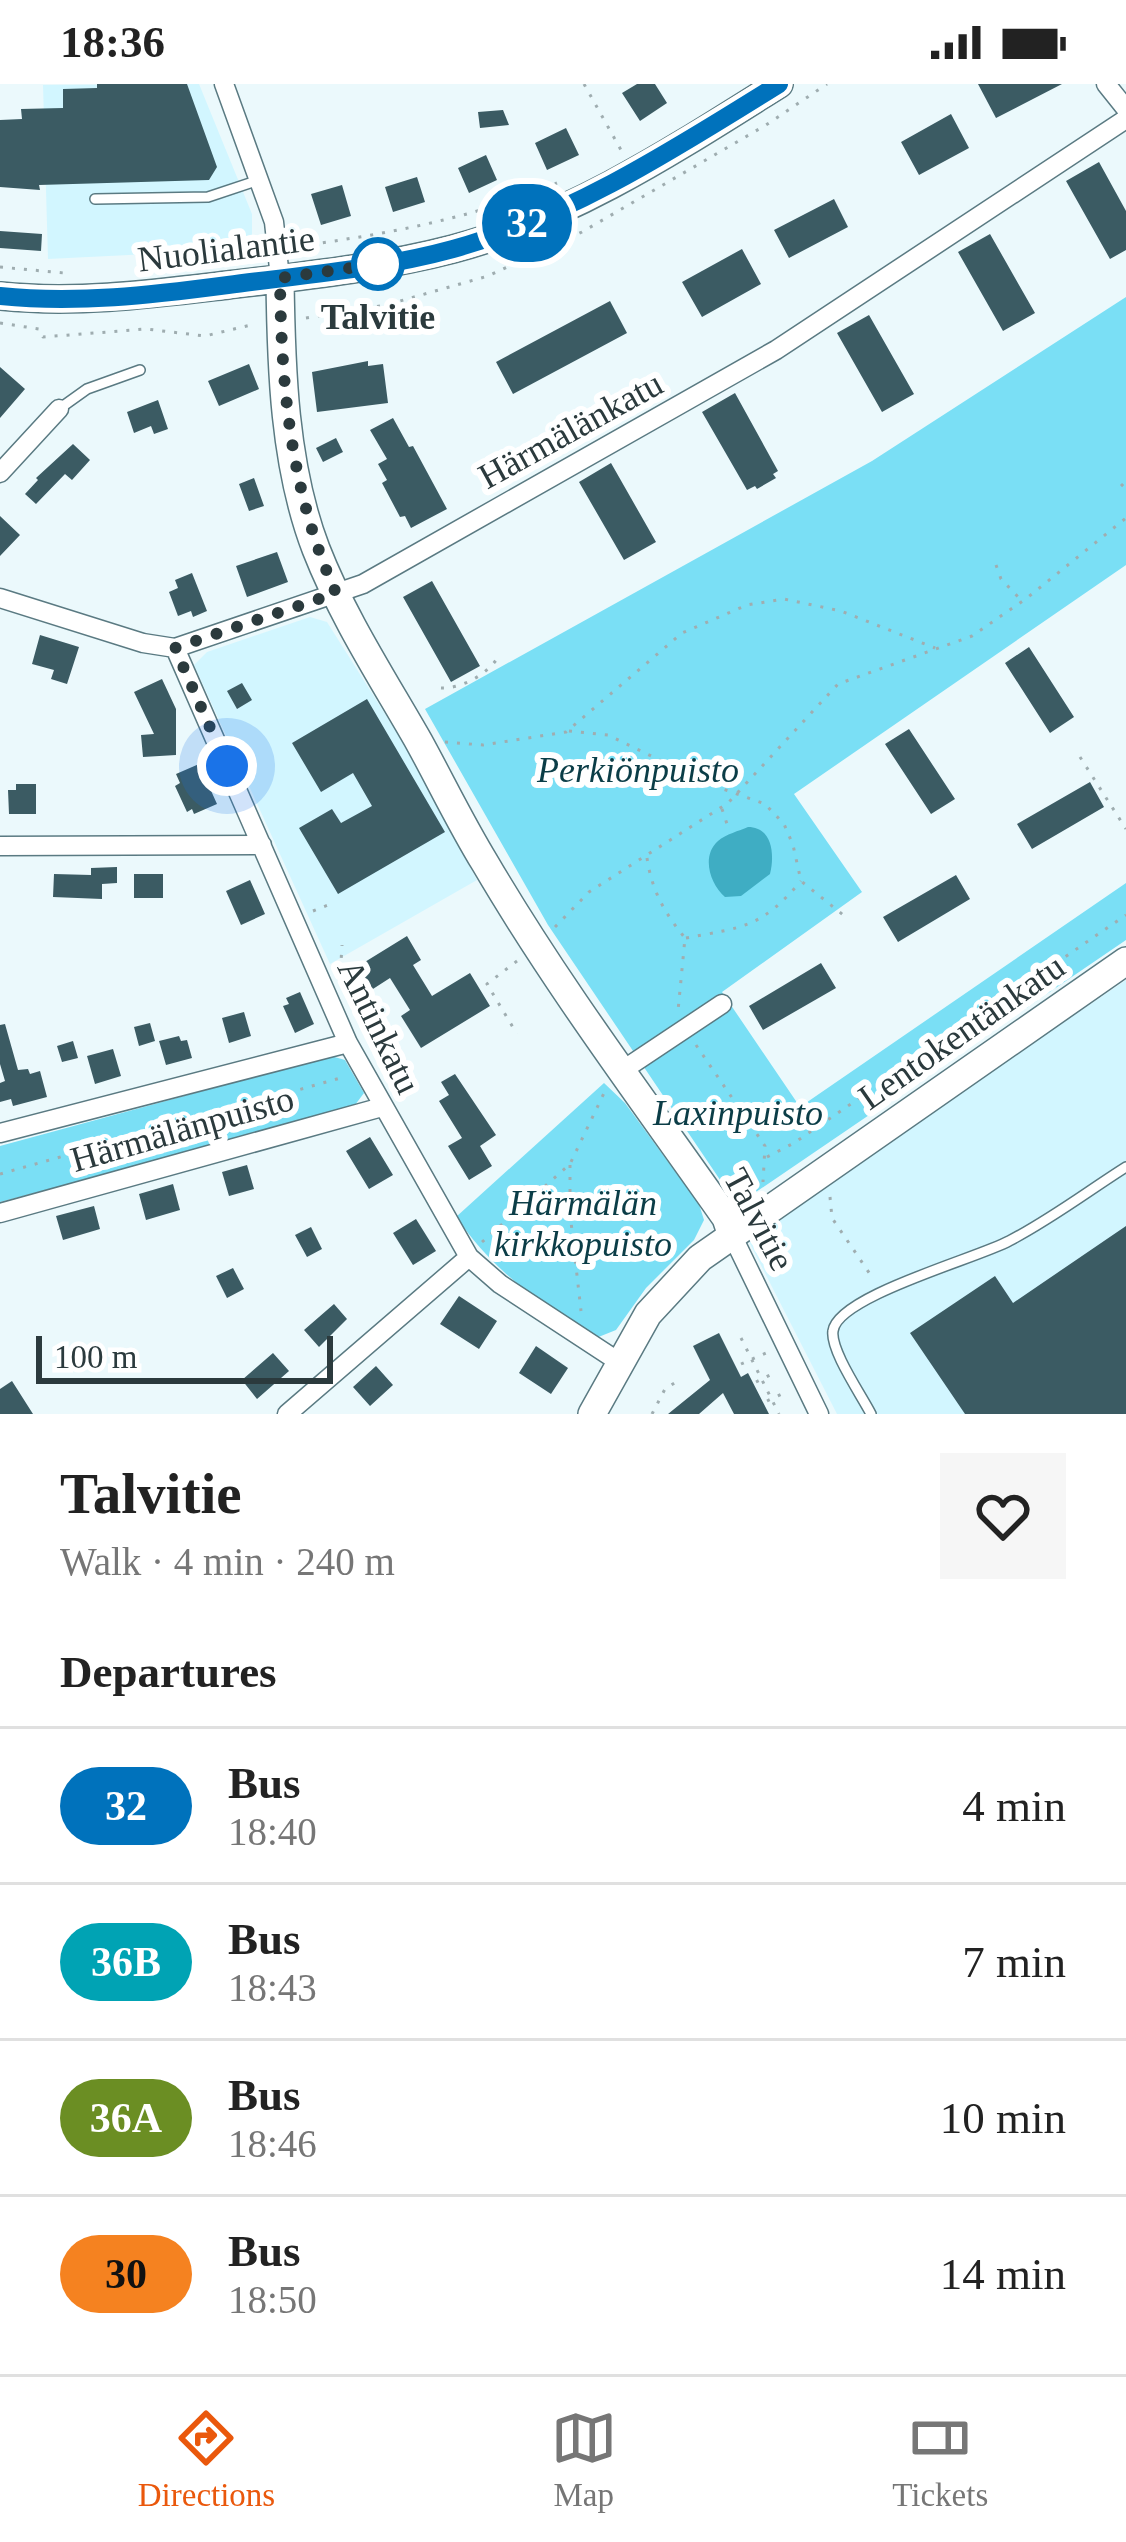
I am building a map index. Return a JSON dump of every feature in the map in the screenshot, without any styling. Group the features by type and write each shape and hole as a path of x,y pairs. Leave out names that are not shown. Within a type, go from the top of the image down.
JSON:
{"street":[{"name":"Talvitie","path":"224,84 279,248 285,382 297,477 315,547 368,658 484,863 726,1218 819,1414"},
{"name":"Nuolialantie","path":"0,296 60,302 280,278 446,250 522,225 636,171 779,84"},
{"path":"1106,84 1126,109"},
{"name":"Härmälänkatu","path":"175,648 363,584 776,350 1126,119"},
{"path":"0,473 58,409"},
{"path":"0,598 143,644 175,648"},
{"name":"Antinkatu","path":"175,648 348,1043 469,1257 500,1284 619,1362"},
{"path":"0,846 262,845"},
{"name":"Lentokentänkatu","path":"592,1414 619,1362 670,1287 731,1233 1126,962"},
{"path":"623,1070 722,1004"},
{"name":"Härmälänpuisto","path":"0,1133 348,1043"},
{"name":"Härmälänpuisto","path":"0,1213 382,1107"},
{"path":"287,1414 469,1257"}],"lane":[{"path":"95,199 208,196 259,180"},
{"path":"58,409 87,389 140,370"},
{"path":"872,1414 835,1346 832,1330 838,1319 883,1290 1008,1242 1126,1167"}],"path":[{"path":"584,84 623,153"},
{"path":"192,264 437,223 503,206 569,178"},
{"path":"0,268 73,274"},
{"path":"517,1034 487,983 514,965 589,892 721,807 838,684 972,636 1126,518"},
{"path":"996,565 1000,579 1022,602"},
{"path":"566,731 682,634 747,605 784,599 841,611 937,649"},
{"path":"441,688 454,688 494,665 500,654"},
{"path":"417,739 482,745 566,731 608,734 736,794 766,803 794,845 800,881 847,918"},
{"path":"1080,757 1126,829"},
{"path":"721,807 729,830"},
{"path":"685,938 746,927 775,912 800,881"},
{"path":"313,911 328,905"},
{"path":"767,1156 794,1143 1126,915"},
{"path":"469,1257 570,1164 608,1085 623,1070"},
{"path":"0,1174 363,1072"},
{"path":"570,1164 570,1213 585,1342"},
{"path":"832,1183 832,1218 883,1290"},
{"path":"740,1338 779,1414"},
{"path":"741,1364 784,1344"},
{"path":"759,1380 794,1363"},
{"path":"652,1414 665,1389 676,1382"}],"shaded area":[{"path":"199,84 252,214 252,237 247,245 230,250 48,259 43,85"},
{"path":"310,617 327,622 399,736 477,880 330,964 194,665 207,652"},
{"path":"748,827 762,832 770,843 770,874 741,896 725,897 712,878 710,854 721,839"},
{"path":"1126,980 1126,1414 837,1414 747,1238"}],"green space":[{"name":"Perkiönpuisto","path":"1126,297 1126,565 794,794 862,892 722,992 800,1107 1126,883 1126,940 737,1205 548,925 425,709 872,461"},
{"path":"331,1056 345,1060 364,1093 352,1109 0,1202 0,1146"},
{"name":"Härmälän kirkkopuisto","path":"604,1083 625,1103 699,1204 704,1220 694,1240 646,1288 616,1330 596,1338 503,1271 456,1217"}],"building":[{"path":"97,84 187,84 217,167 209,180 39,185 40,190 0,187 0,120 22,119 21,109 63,108 63,89 97,88"},
{"path":"637,84 655,84 667,103 640,121 622,93"},
{"path":"978,84 1062,84 996,118"},
{"path":"503,110 509,125 480,128 478,112"},
{"path":"951,114 969,148 919,175 901,142"},
{"path":"566,128 579,155 547,170 535,143"},
{"path":"486,155 497,180 469,193 458,168"},
{"path":"1099,162 1126,211 1126,250 1110,259 1066,181"},
{"path":"417,177 425,202 393,212 385,187"},
{"path":"342,185 351,216 321,225 311,194"},
{"path":"834,199 848,227 789,258 774,230"},
{"path":"0,231 42,234 41,251 0,248"},
{"path":"990,234 1035,313 1003,331 958,252"},
{"path":"742,249 761,284 702,317 682,282"},
{"path":"610,301 627,333 513,394 496,362"},
{"path":"869,315 914,394 882,412 837,333"},
{"path":"368,361 368,366 383,364 388,403 317,412 312,372"},
{"path":"249,364 259,389 219,406 208,381"},
{"path":"0,367 25,389 0,418"},
{"path":"735,393 778,471 773,474 776,478 757,489 747,490 702,412"},
{"path":"158,400 168,429 154,434 151,426 134,433 127,412"},
{"path":"393,418 447,509 411,528 382,483 387,480 378,464 387,459 370,430"},
{"path":"336,438 343,452 323,462 316,448"},
{"path":"73,444 90,460 72,480 65,474 36,504 25,494"},
{"path":"611,463 656,542 624,560 579,482"},
{"path":"254,478 264,506 249,511 239,484"},
{"path":"0,516 20,535 0,556"},
{"path":"277,552 288,582 247,597 236,566"},
{"path":"192,573 207,611 178,616 169,592 178,588 175,580"},
{"path":"432,581 480,666 451,682 403,597"},
{"path":"40,635 79,647 67,684 51,679 54,670 32,664"},
{"path":"1029,647 1074,717 1050,733 1005,663"},
{"path":"162,679 176,709 176,755 143,757 141,735 154,734 134,692"},
{"path":"242,683 252,700 237,709 227,691"},
{"path":"367,699 445,832 338,894 299,828 332,809 341,823 372,806 353,773 321,792 292,743"},
{"path":"909,729 955,799 931,814 885,744"},
{"path":"199,764 217,804 194,814 192,809 187,812 175,786 180,783 176,774"},
{"path":"1090,782 1104,807 1032,849 1017,824"},
{"path":"16,784 36,784 36,814 9,814 8,790 16,790"},
{"path":"117,867 117,883 102,884 102,899 53,897 54,874 91,875 91,868"},
{"path":"134,874 163,874 163,898 134,898"},
{"path":"956,875 970,899 898,942 883,917"},
{"path":"250,880 265,914 241,925 226,891"},
{"path":"407,936 421,960 413,965 432,996 470,973 490,1006 421,1048 401,1016 410,1010 390,978 362,996 347,973"},
{"path":"821,963 836,988 763,1030 749,1006"},
{"path":"300,992 314,1024 295,1033 283,1006 289,1004 286,998"},
{"path":"244,1012 251,1036 229,1043 222,1018"},
{"path":"150,1023 155,1041 139,1046 134,1027"},
{"path":"5,1024 18,1070 40,1071 47,1097 13,1106 11,1099 0,1102 0,1083 5,1081 0,1025"},
{"path":"179,1036 187,1040 192,1058 166,1065 159,1041"},
{"path":"73,1041 78,1058 62,1062 57,1046"},
{"path":"113,1049 121,1076 95,1084 87,1056"},
{"path":"455,1074 496,1135 480,1146 492,1166 469,1180 448,1146 462,1138 439,1101 449,1095 441,1082"},
{"path":"370,1137 393,1175 369,1189 346,1151"},
{"path":"247,1165 254,1189 229,1196 222,1172"},
{"path":"173,1184 180,1210 146,1220 139,1194"},
{"path":"94,1206 100,1229 63,1240 56,1216"},
{"path":"416,1219 436,1251 413,1265 393,1233"},
{"path":"1126,1226 1126,1414 965,1414 910,1333 995,1276 1013,1303"},
{"path":"311,1227 322,1249 307,1257 295,1235"},
{"path":"233,1268 244,1289 227,1298 216,1276"},
{"path":"459,1296 497,1321 479,1349 440,1324"},
{"path":"334,1304 347,1319 319,1347 304,1330"},
{"path":"719,1333 741,1377 748,1373 769,1414 734,1414 723,1393 699,1414 668,1414 710,1380 693,1346"},
{"path":"536,1346 568,1368 551,1394 519,1373"},
{"path":"273,1353 289,1371 257,1399 242,1380"},
{"path":"376,1366 393,1385 370,1406 353,1387"},
{"path":"12,1381 33,1414 0,1414 0,1389"}],"bus line":[{"name":"32","path":"0,296 60,302 166,292 327,273 452,249 535,219 636,171 779,84"}],"place":[{"name":"Talvitie","path":"378,264"}],"route":[{"path":"227,766 175,648 336,593 315,547 297,477 285,382 280,278 378,264"}],"park label":[{"name":"Laxinpuisto","path":"738,1112"}]}
